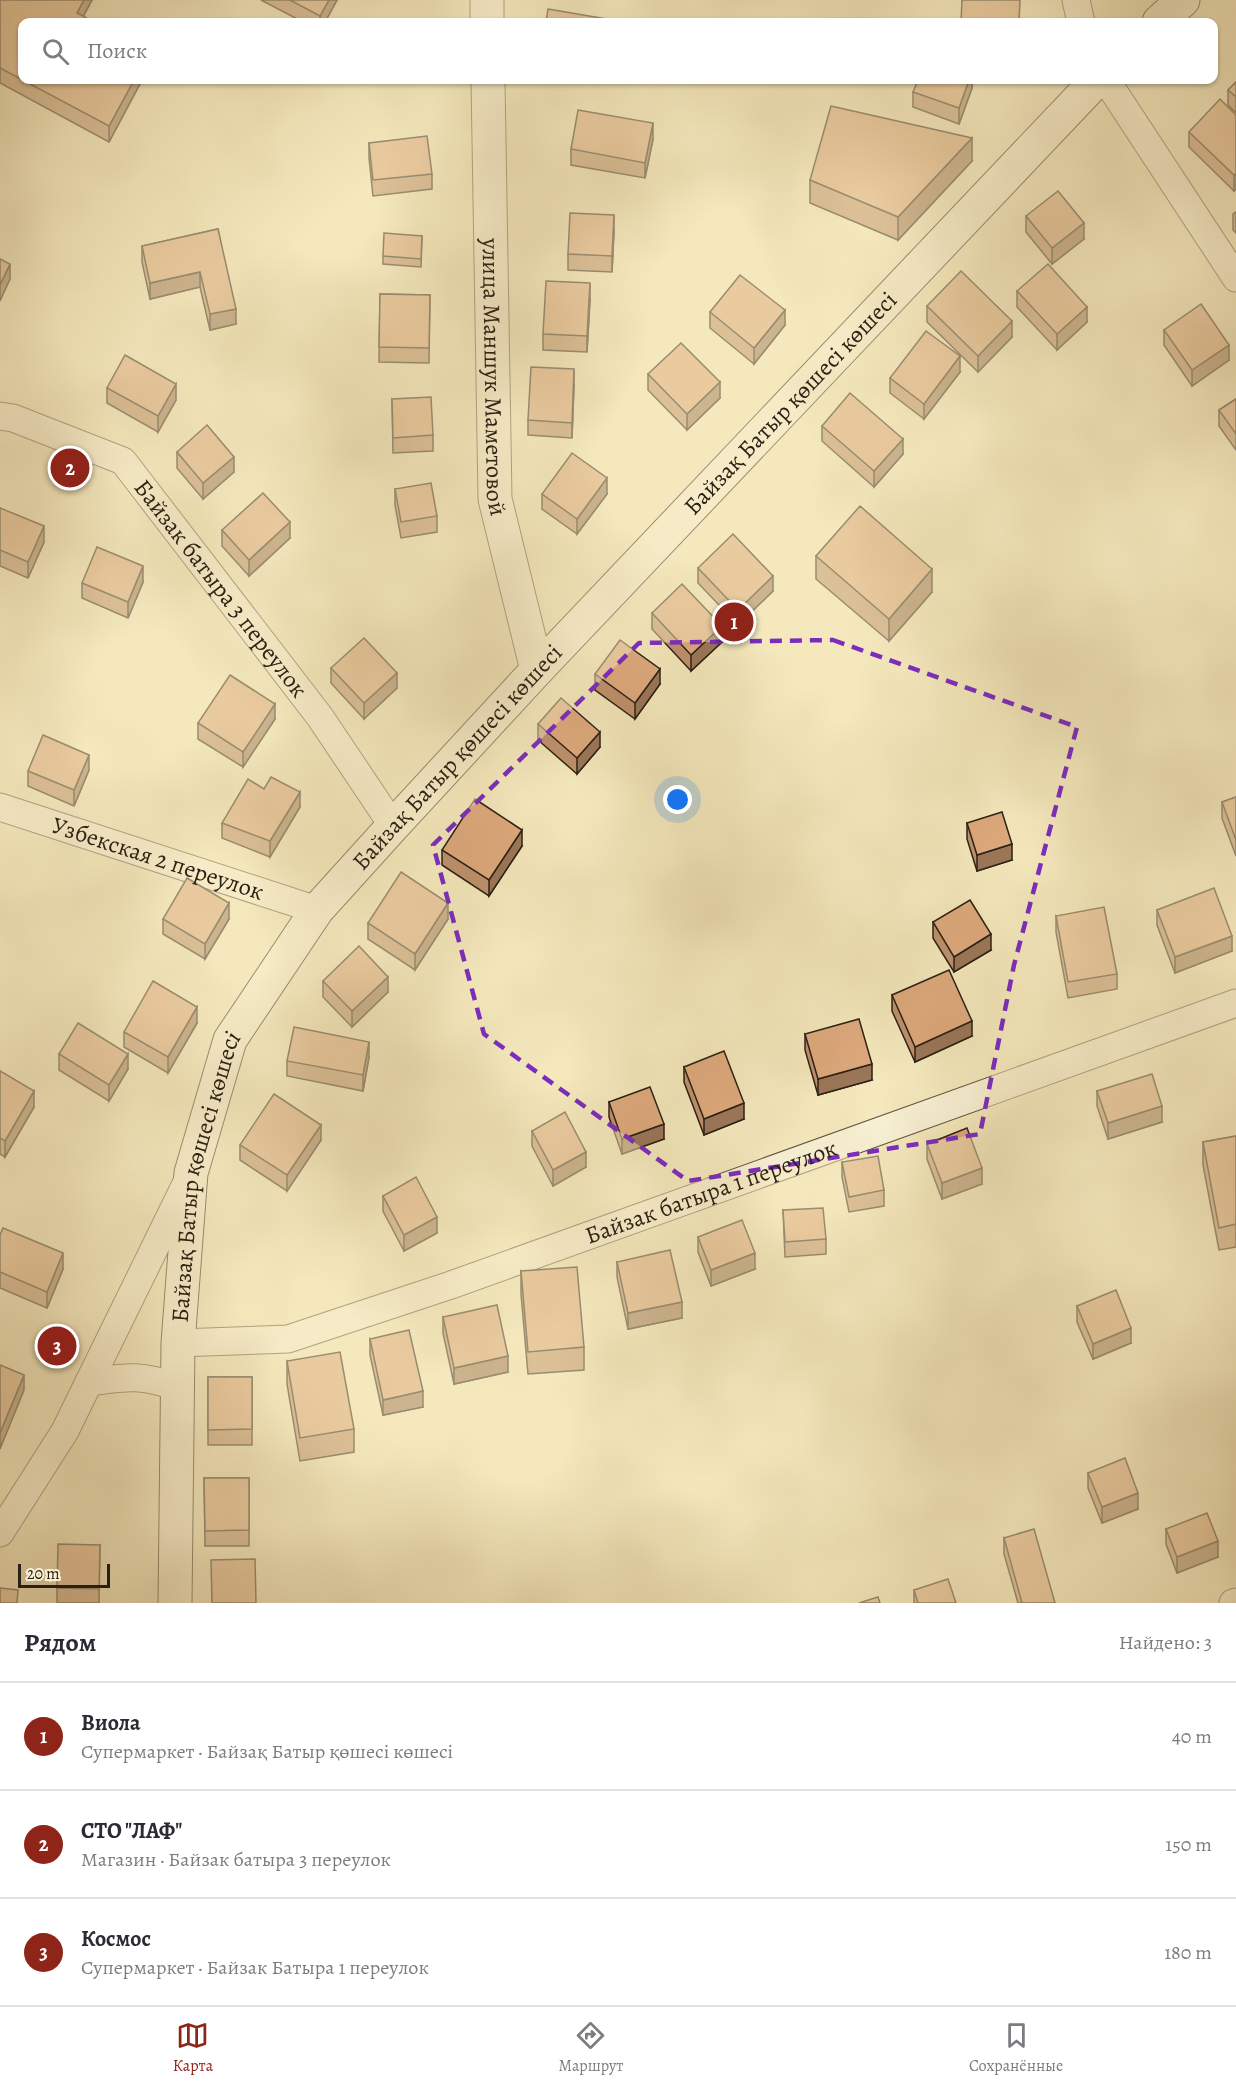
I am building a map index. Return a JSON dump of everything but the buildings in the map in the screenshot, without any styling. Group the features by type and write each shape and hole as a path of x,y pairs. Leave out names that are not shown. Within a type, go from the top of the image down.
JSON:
{"main road":[{"path":"487,0 487,18"},
{"path":"1163,18 1183,0"},
{"name":"улица Маншук Маметовой","path":"488,84 495,499 537,670"},
{"name":"Байзақ Батыр қөшесі көшесі","path":"175,1603 178,1342 191,1173 230,1040 317,910 537,670 1093,84"}],"street":[{"path":"1077,0 1080,18"},
{"path":"1109,84 1236,278"},
{"name":"Байзак батыра 3 переулок","path":"0,416 14,418 123,460 321,717 393,826"},
{"name":"Узбекская 2 переулок","path":"0,807 317,910"},
{"name":"Байзак батыра 1 переулок","path":"178,1342 288,1339 452,1285 1236,1003"},
{"path":"0,1533 65,1431 191,1173"},
{"path":"89,1382 128,1377 152,1378 177,1387"}],"highlighted area":[{"path":"833,640 1077,727 1014,965 980,1134 688,1181 484,1034 433,845 639,643"}],"place":[{"name":"СТО \"ЛАФ\"","path":"70,468"},
{"name":"Виола","path":"734,622"},
{"name":"Космос","path":"57,1346"}]}
